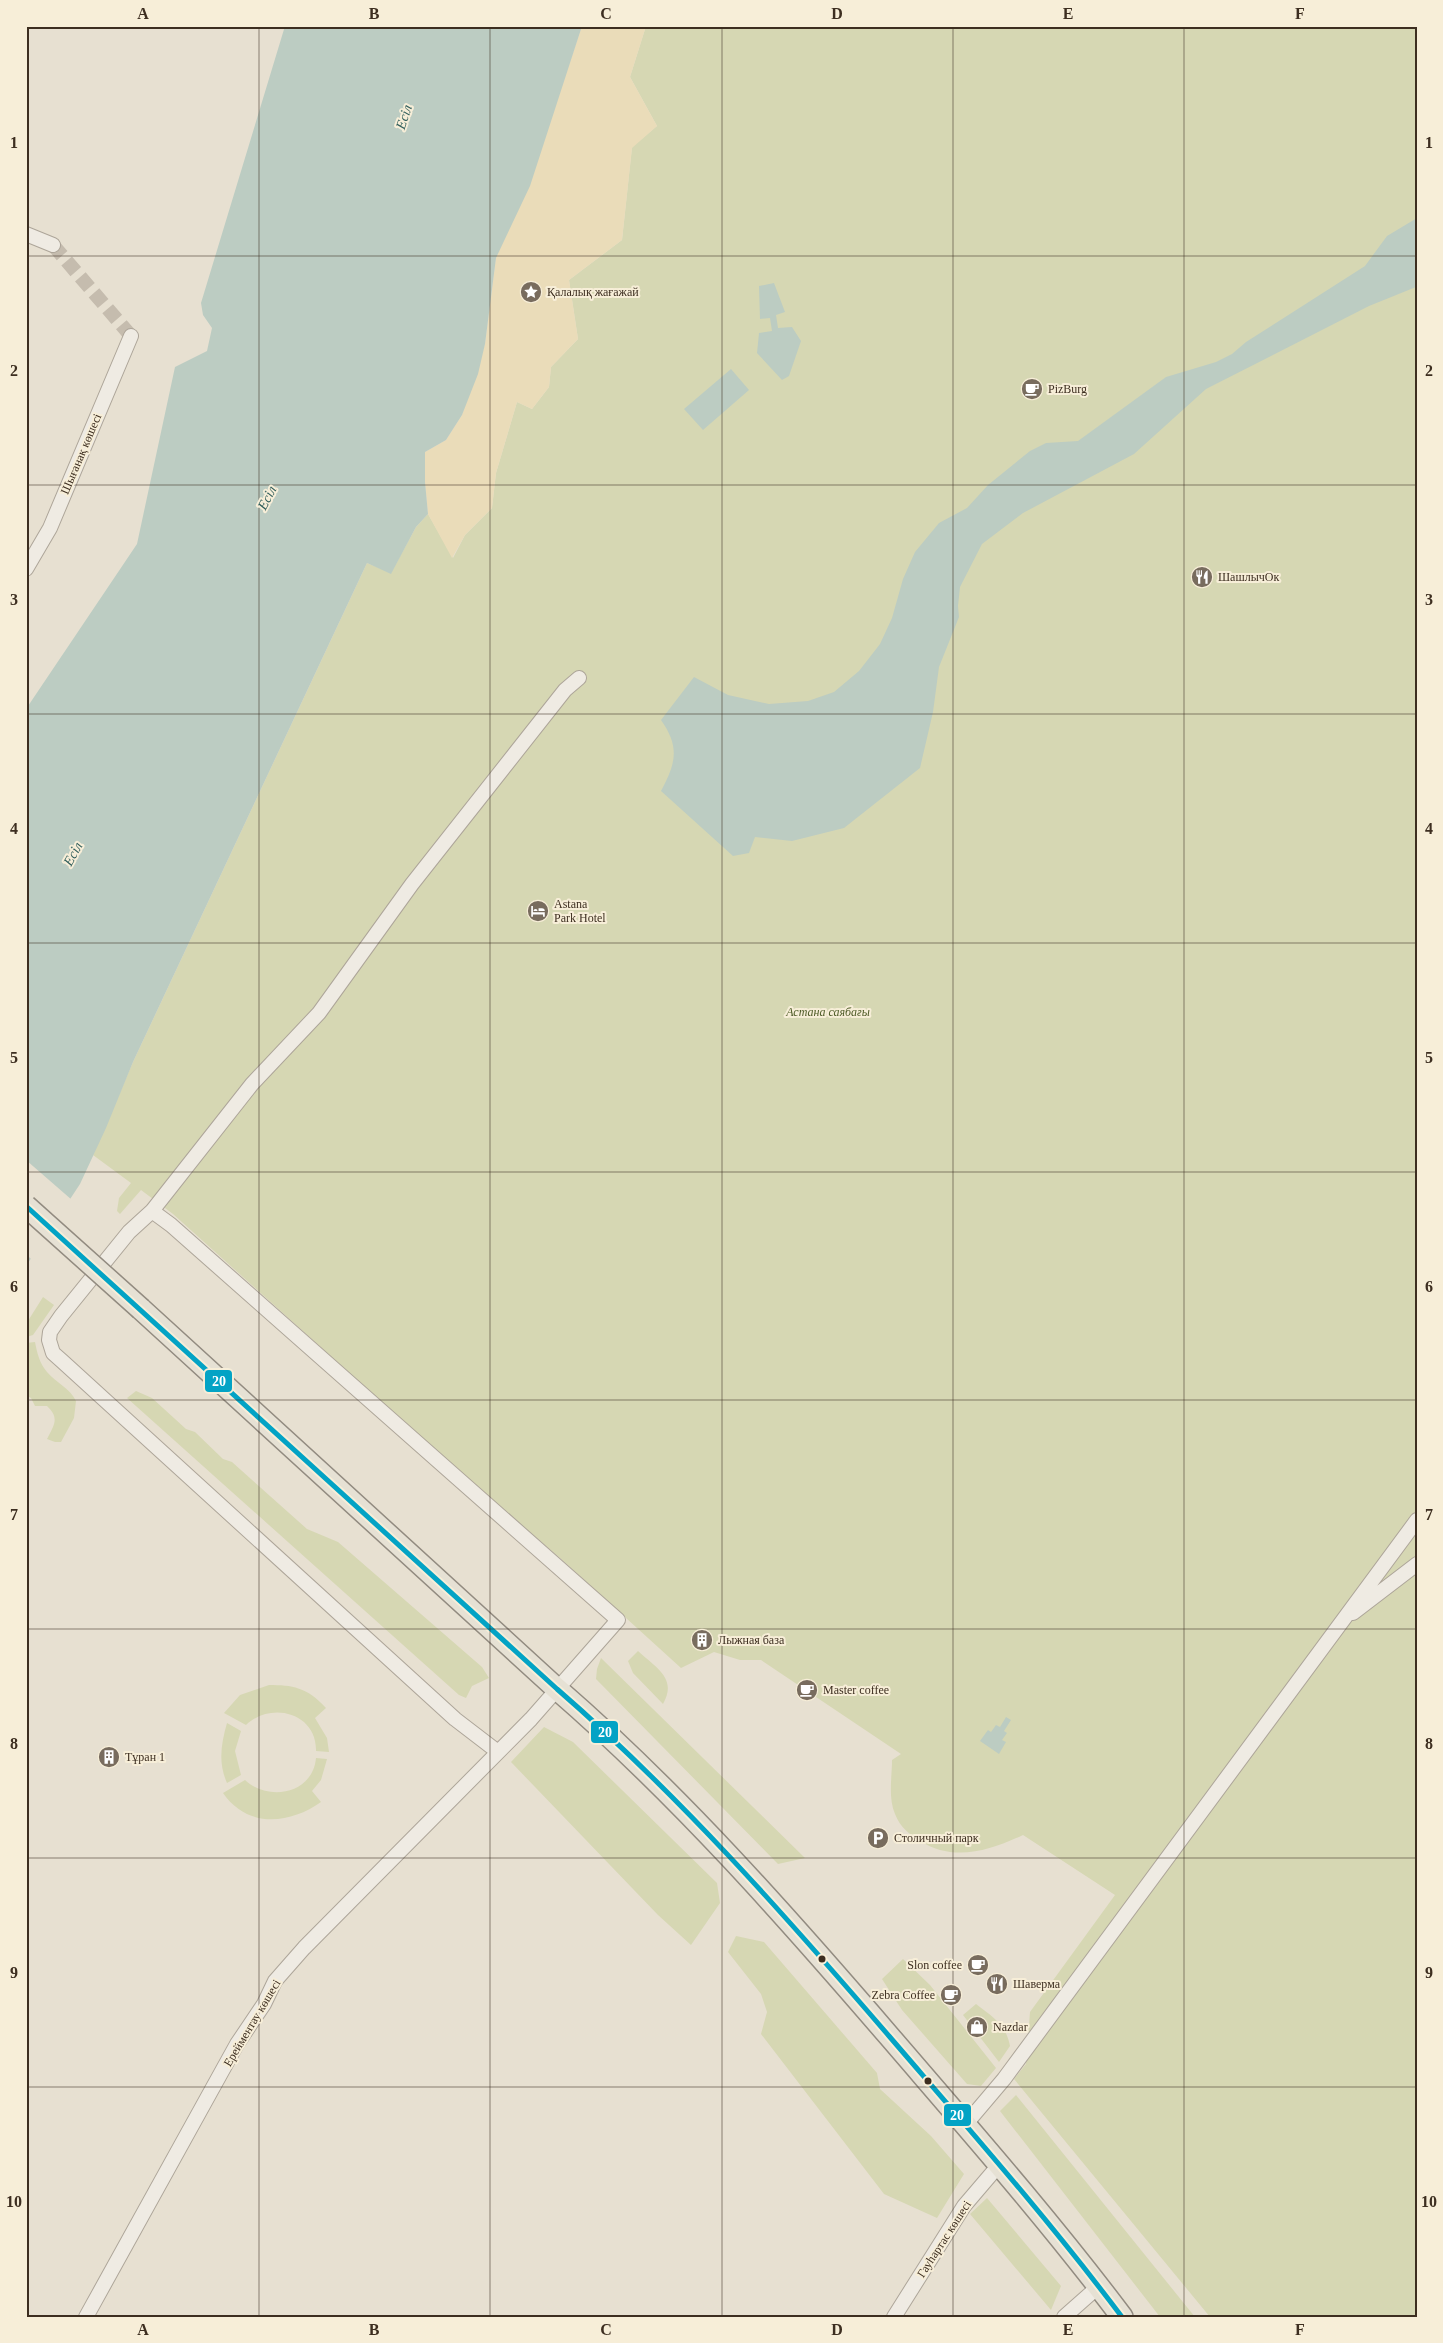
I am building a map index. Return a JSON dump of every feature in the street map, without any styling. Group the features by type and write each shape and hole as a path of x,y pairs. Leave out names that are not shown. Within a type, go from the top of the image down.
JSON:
{"main road":[{"path":"26,1206 614,1739 707,1832 804,1938 966,2125 1099,2286 1122,2317"}],"street":[{"path":"26,234 53,245"},
{"name":"Шығанақ көшесі","path":"26,569 50,528 131,336"},
{"path":"498,1752 455,1719 53,1352 49,1340 50,1332 61,1316 129,1232 152,1211 252,1084 319,1014 418,876 564,690 579,678"},
{"name":"Ерейментау көшесі","path":"86,2317 237,2044 264,2004 275,1982 304,1948 531,1719 618,1620 171,1225 152,1211"},
{"path":"966,2125 1004,2079 1417,1520"},
{"path":"1342,1621 1417,1564"},
{"name":"Гауhартас көшесі","path":"894,2317 964,2206 999,2165"},
{"path":"1064,2317 1099,2286"}],"green space":[{"name":"Астана саябағы","path":"646,26 1417,26 1417,2317 1210,2317 1014,2079 1026,2064 1030,2012 1115,1895 1023,1835 998,1846 958,1853 933,1847 912,1836 899,1823 892,1801 892,1760 901,1754 761,1660 740,1660 714,1652 681,1668 560,1558 448,1462 173,1214 141,1190 120,1214 117,1211 119,1198 131,1183 93,1155 133,1062 367,563 391,573 416,527 428,514 453,558 465,535 492,508 496,473 517,402 532,409 549,387 551,367 578,339 569,280 622,240 632,147 657,126 630,77"},
{"path":"43,1297 54,1305 33,1335 26,1337 26,1324"},
{"path":"35,1342 39,1358 45,1369 76,1401 74,1418 61,1442 47,1439 55,1422 51,1410 47,1406 35,1406 31,1398 26,1395 26,1343"},
{"path":"136,1391 152,1398 186,1429 195,1432 223,1459 232,1462 307,1529 338,1542 482,1667 489,1678 472,1686 466,1698 459,1695 127,1398"},
{"path":"638,1651 657,1668 666,1680 668,1687 667,1695 663,1704 633,1673 628,1661"},
{"path":"601,1658 805,1858 778,1864 596,1679"},
{"path":"269,1685 292,1687 306,1691 326,1708 315,1718 327,1738 329,1752 316,1751 314,1738 309,1728 301,1720 291,1715 268,1714 256,1718 246,1725 224,1713 240,1695"},
{"path":"227,1723 241,1731 235,1751 241,1775 227,1783 222,1768 221,1753"},
{"path":"544,1727 573,1742 717,1883 720,1903 691,1945 658,1915 511,1762"},
{"path":"316,1758 327,1759 321,1780 312,1791 321,1802 296,1815 270,1819 257,1817 245,1813 233,1805 223,1793 245,1780 265,1791 288,1791 298,1787 307,1780 313,1770"},
{"path":"736,1936 764,1942 877,2073 880,2089 931,2136 964,2174 937,2218 884,2194 761,2034 767,2012 761,1994 728,1952"},
{"path":"903,1959 930,1985 996,2068 981,2086 967,2084 902,2010 882,1979"},
{"path":"976,2004 998,2022 1008,2039 1010,2046 999,2062 963,2015"},
{"path":"1016,2095 1195,2317 1160,2317 1000,2111"},
{"path":"987,2198 1061,2286 1051,2310 970,2214"}],"sand":[{"name":"Қалалық жағажай","path":"582,26 646,26 630,77 657,126 632,148 622,240 569,280 578,339 551,367 549,387 532,409 517,402 496,473 492,508 465,535 452,558 428,514 425,452 446,440 462,415 485,344 496,258 554,109"}],"water":[{"name":"Есіл","path":"285,26 582,26 530,186 496,258 485,344 478,374 462,415 446,440 425,452 428,514 416,527 391,574 367,563 133,1062 106,1128 80,1184 26,1266 26,709 137,544 175,367 207,351 212,328 203,315 201,303"},
{"path":"1417,218 1416,287 1369,306 1206,389 1134,454 1023,513 982,544 960,587 959,617 939,667 933,712 920,768 844,828 792,841 755,837 749,853 733,856 661,791 670,772 674,755 671,739 661,720 694,677 728,695 769,704 808,701 834,692 859,671 880,644 892,618 903,579 915,552 939,523 967,508 988,485 1030,451 1046,443 1078,441 1166,377 1216,362 1232,354 1246,342 1365,266 1387,236"},
{"path":"774,283 785,312 776,315 778,328 792,327 801,341 789,376 782,380 757,353 759,333 772,331 770,318 760,319 759,286"},
{"path":"731,369 749,390 703,430 684,409"},
{"path":"1006,1717 1011,1720 1004,1731 1007,1733 1002,1740 1006,1742 999,1754 980,1741 988,1730 991,1732 996,1725 1000,1727"}],"pier":[{"path":"26,1160 72,1200 33,1261 26,1254"}],"tunnel":[{"path":"53,245 131,336"}],"transit line":[{"name":"20","path":"26,1206 602,1729 688,1813 770,1900 889,2036 1037,2210 1122,2317"}],"place":[{"name":"Қалалық жағажай","path":"531,292"},
{"name":"PizBurg","path":"1032,389"},
{"name":"ШашлычОк","path":"1202,577"},
{"name":"Astana Park Hotel","path":"538,911"},
{"name":"Лыжная база","path":"702,1640"},
{"name":"Master coffee","path":"807,1690"},
{"name":"Тұран 1","path":"109,1757"},
{"name":"Столичный парк","path":"878,1838"},
{"name":"Slon coffee","path":"978,1965"},
{"name":"Шаверма","path":"997,1984"},
{"name":"Zebra Coffee","path":"951,1995"},
{"name":"Nazdar","path":"977,2027"}]}
